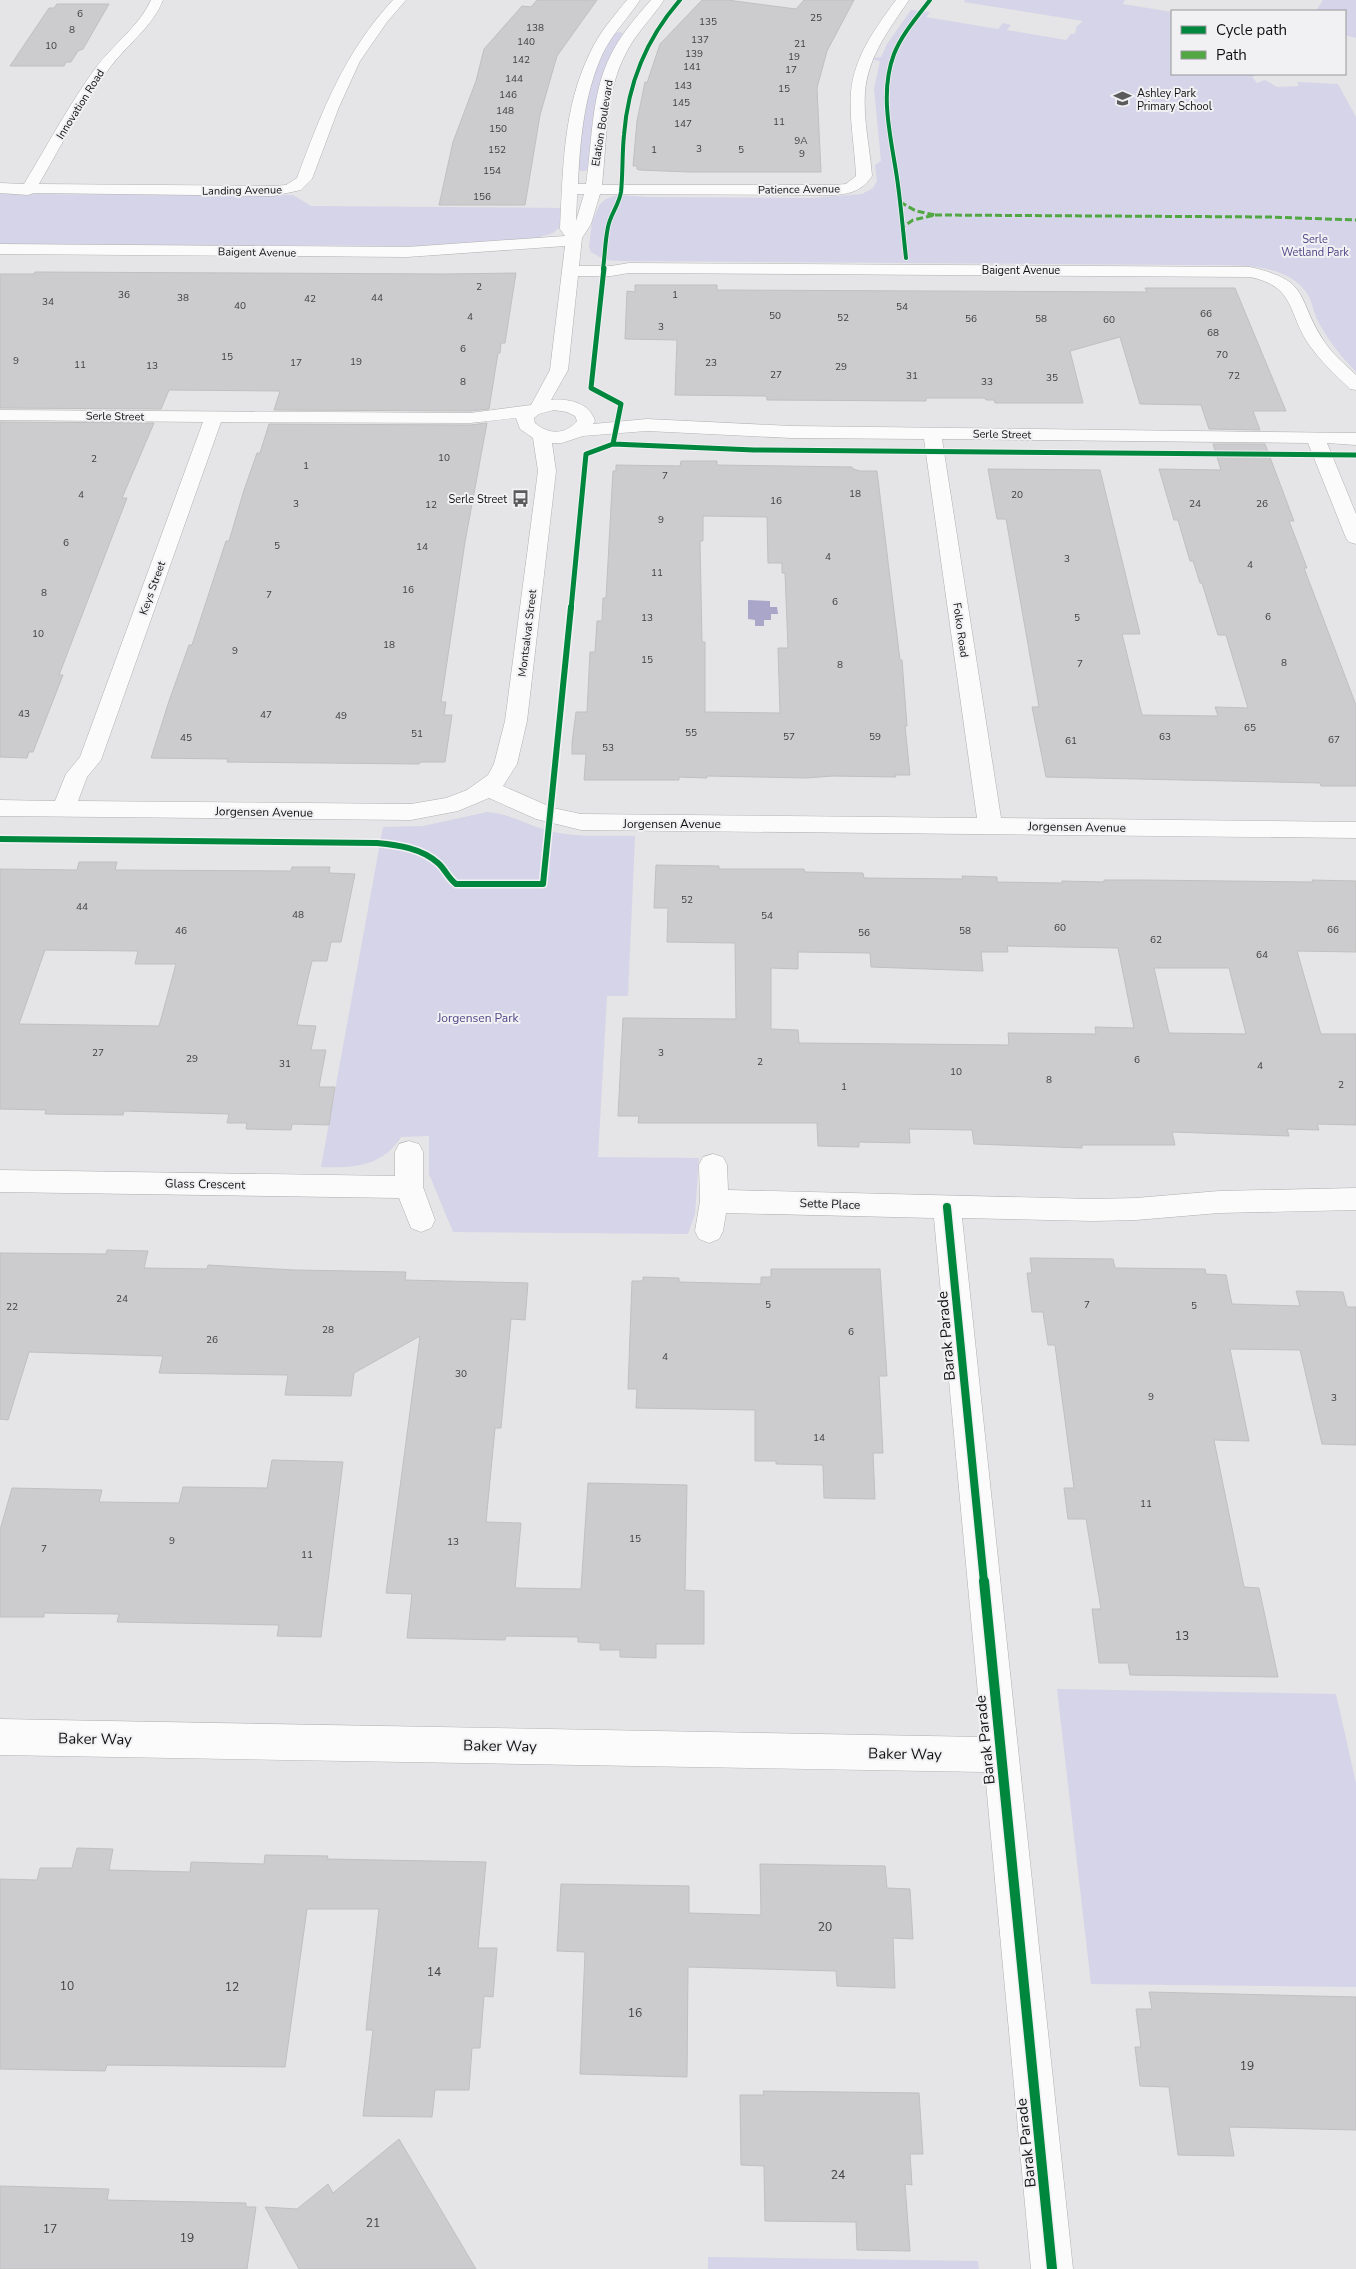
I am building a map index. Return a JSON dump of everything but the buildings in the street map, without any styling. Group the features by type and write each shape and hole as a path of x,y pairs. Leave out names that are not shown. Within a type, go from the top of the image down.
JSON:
{"street":[{"name":"Innovation Road","path":"28,190 84,94 119,47 150,14 156,0"},
{"name":"Landing Avenue","path":"0,188 28,190 262,191 284,190 297,186 304,179 327,114 345,73 369,35 400,0"},
{"name":"Elation Boulevard","path":"573,246 571,164 580,94 594,54 611,27 634,0"},
{"name":"Elation Boulevard","path":"573,246 593,189 602,111 610,72 634,29 658,0"},
{"name":"Patience Avenue","path":"571,189 821,190 841,189 857,185 864,176 858,107 858,87 862,69 874,40 902,0"},
{"path":"611,27 634,29"},
{"name":"Baigent Avenue","path":"0,249 387,253 514,245 534,247 573,246 611,271 628,268 1237,271 1262,273 1279,279 1290,288 1315,340 1324,353 1356,385"},
{"path":"534,421 559,370 573,246"},
{"path":"559,370 579,410 585,416 586,421 575,433"},
{"name":"Serle Street","path":"534,421 554,405 647,425 727,430 1356,439"},
{"name":"Serle Street","path":"0,415 470,418 534,421 575,433 647,425"},
{"name":"Keys Street","path":"72,808 93,774 93,766 90,760 214,417"},
{"name":"Montsalvat Street","path":"488,788 502,772 510,752 516,721 547,472 534,421"},
{"name":"Montsalvat Street","path":"547,472 575,433"},
{"name":"Folko Road","path":"932,433 990,826"},
{"path":"1315,437 1356,538"},
{"name":"Jorgensen Avenue","path":"0,808 411,812 442,808 469,798 488,788 530,809 563,820 581,822 1356,830"},
{"path":"409,1152 409,1187 421,1220"},
{"path":"709,1231 714,1201 713,1165"},
{"name":"Glass Crescent","path":"0,1181 409,1187"},
{"path":"947,1207 1136,1209 1219,1202 1356,1200"},
{"name":"Sette Place","path":"714,1201 947,1207"},
{"name":"Barak Parade","path":"947,1207 1052,2269"},
{"name":"Baker Way","path":"0,1737 1000,1755"}],"green space":[{"name":"Serle Wetland Park","path":"965,0 1125,0 1123,4 1171,12 1171,75 1254,75 1255,76 1252,77 1257,83 1265,80 1277,87 1299,86 1297,82 1338,84 1356,117 1356,372 1327,337 1306,292 1296,281 1283,274 1251,266 621,261 605,260 591,252 589,247 592,222 600,204 606,199 617,195 648,197 811,198 862,194 873,188 877,181 875,165 881,161 874,89 880,61 874,60 874,58 881,57 887,44 911,10 930,12 926,17 998,29 1003,23 1011,25 1007,30 1066,40 1071,34 1074,34 1077,29 1075,28 1083,21 964,2"},
{"path":"1323,0 1356,0 1356,38 1346,35 1346,10 1317,10"},
{"path":"621,32 623,35 589,166 586,171 580,171 578,168 578,149 592,73 614,33"},
{"path":"0,194 293,195 311,206 562,208 559,228 553,233 537,238 422,246 0,244"},
{"name":"Jorgensen Park","path":"487,812 512,817 541,829 560,833 635,836 628,996 607,996 598,1157 699,1158 695,1214 688,1234 453,1232 429,1174 429,1136 401,1137 385,1154 366,1164 344,1167 321,1167 383,827 423,826"},
{"path":"1057,1689 1336,1694 1356,1783 1356,1987 1091,1984"},
{"path":"708,2257 978,2261 979,2269 708,2269"}],"shaded area":[{"path":"748,600 770,601 770,607 777,607 778,614 771,614 771,620 764,620 764,626 755,626 755,620 748,619"}],"marked path":[{"path":"900,202 916,211 935,215 913,220 903,227"},
{"path":"935,215 1269,217 1356,220"}],"cycle path":[{"path":"680,0 657,29 640,61 634,77 626,113 621,193 617,208 608,226 591,388 621,404 613,444 754,450 1356,455"},
{"path":"906,258 887,115 887,84 889,69 897,46 930,0"},
{"path":"0,839 377,843 425,854 438,863 456,884 543,884 586,454 613,444"},
{"path":"947,1207 1052,2269"}],"place":[{"name":"Ashley Park Primary School","path":"1123,99"},
{"name":"Serle Street","path":"521,499"}]}
